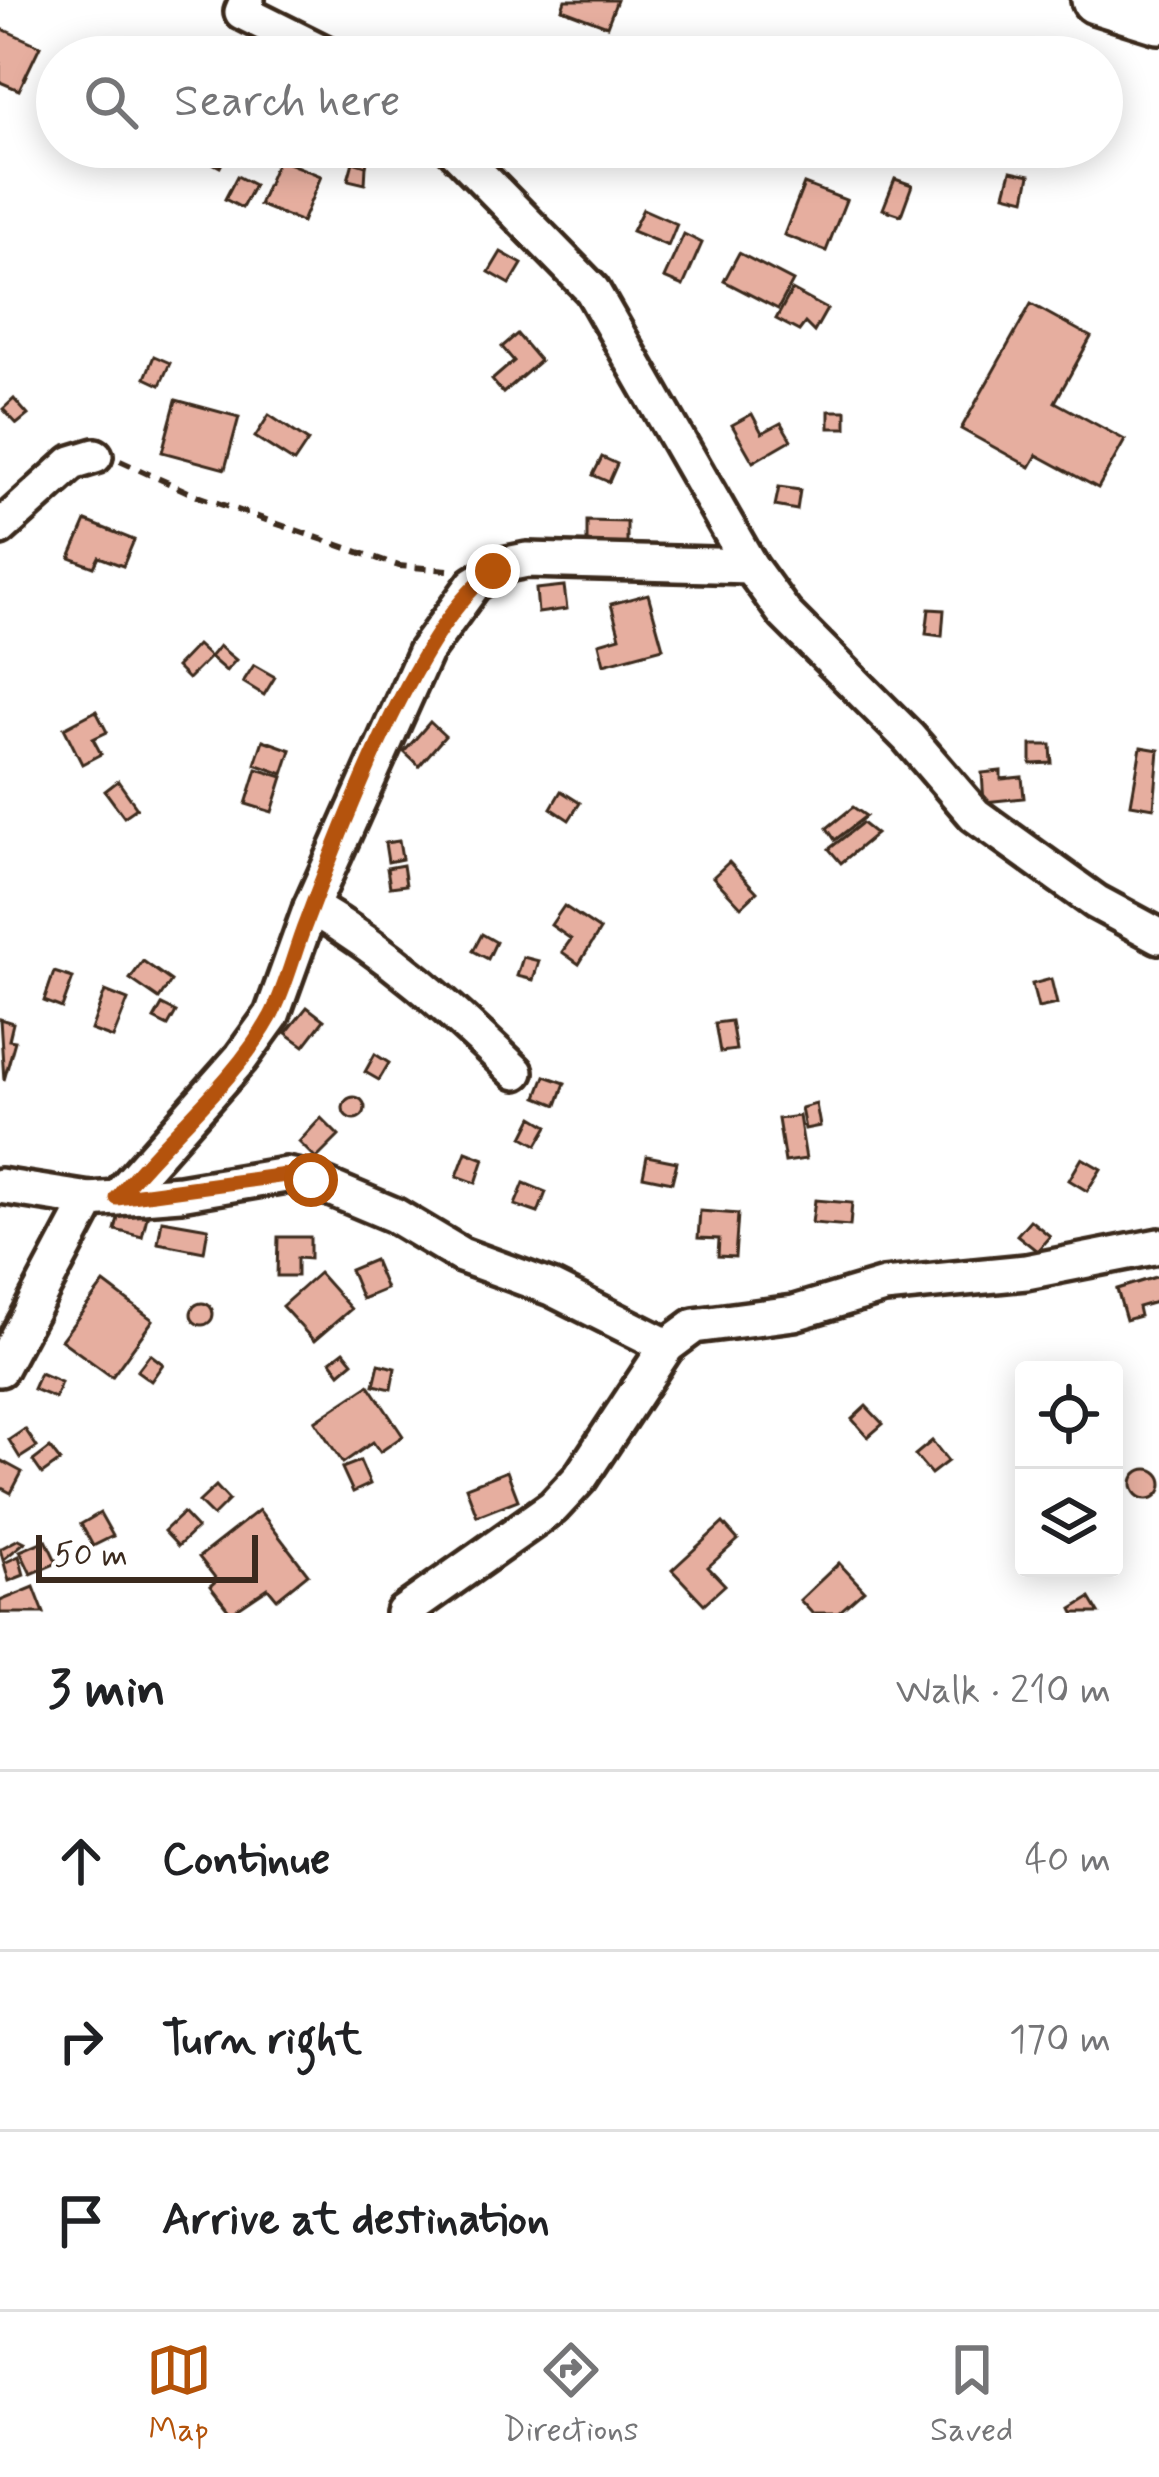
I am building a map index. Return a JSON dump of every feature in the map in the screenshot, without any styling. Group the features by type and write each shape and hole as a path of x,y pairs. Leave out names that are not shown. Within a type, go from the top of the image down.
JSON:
{"street":[{"path":"1095,0 1159,20"},
{"path":"234,4 293,36"},
{"path":"473,168 592,290 750,566 785,614 909,738 975,815 1096,902 1159,936"},
{"path":"0,528 72,464 94,456"},
{"path":"0,1369 104,1199 242,1058 272,1015 311,907 425,652 456,602 493,571 527,560 750,566"},
{"path":"311,907 375,945 420,980 516,1072"},
{"path":"0,1186 104,1199 286,1175 311,1180 394,1215 461,1255 551,1288 667,1346"},
{"path":"403,1613 553,1507 580,1478 667,1346 705,1323 794,1312 884,1286 1026,1272 1159,1246"}],"path":[{"path":"94,456 112,458 197,496 399,566 493,571"}],"building":[{"path":"565,0 617,0 607,26 562,9"},
{"path":"0,28 36,44 36,54 19,90 0,82"},
{"path":"274,168 301,168 321,176 302,222 259,205"},
{"path":"351,168 366,168 365,184 348,180"},
{"path":"1011,171 1030,175 1025,199 1005,194"},
{"path":"237,176 254,185 242,208 225,199"},
{"path":"895,179 912,185 901,215 883,209"},
{"path":"804,184 846,200 826,251 784,235"},
{"path":"643,209 677,224 668,246 632,231"},
{"path":"684,234 702,243 683,286 664,278"},
{"path":"501,252 522,264 510,284 489,272"},
{"path":"739,253 793,281 778,309 724,281"},
{"path":"792,290 827,309 814,332 805,323 799,331 776,319"},
{"path":"1031,304 1091,337 1055,402 1125,440 1098,488 1037,455 1030,467 961,429"},
{"path":"517,334 540,361 503,393 492,380 514,361 502,347"},
{"path":"154,356 170,363 160,385 145,378"},
{"path":"14,399 28,415 17,424 3,409"},
{"path":"176,400 239,417 225,469 162,452"},
{"path":"829,411 846,411 846,428 829,428"},
{"path":"752,414 762,433 781,423 791,440 753,462 732,425"},
{"path":"269,415 308,441 294,462 255,437"},
{"path":"602,457 617,464 609,482 593,475"},
{"path":"779,487 800,490 797,510 775,506"},
{"path":"86,521 134,540 123,566 99,557 94,567 70,558"},
{"path":"587,521 627,522 627,546 587,545"},
{"path":"564,586 567,609 538,613 536,589"},
{"path":"648,594 663,648 604,664 599,643 620,637 611,604"},
{"path":"929,609 944,610 942,636 926,634"},
{"path":"197,645 210,657 188,679 176,667"},
{"path":"219,646 236,660 226,671 210,657"},
{"path":"254,665 275,677 264,695 243,682"},
{"path":"96,711 107,732 93,739 101,754 82,764 64,728"},
{"path":"430,722 445,736 419,766 404,752"},
{"path":"263,740 291,750 283,774 255,764"},
{"path":"1031,745 1051,745 1052,763 1031,764"},
{"path":"1141,747 1159,750 1154,808 1131,804"},
{"path":"257,769 283,777 272,812 246,804"},
{"path":"1001,771 1001,779 1022,777 1024,798 984,802 982,773"},
{"path":"118,781 137,808 124,817 105,791"},
{"path":"561,791 580,803 569,820 551,808"},
{"path":"853,807 866,816 835,840 827,828"},
{"path":"862,823 876,834 841,863 829,849"},
{"path":"399,841 402,859 388,862 385,843"},
{"path":"729,862 757,892 741,907 713,877"},
{"path":"403,865 406,885 390,887 387,868"},
{"path":"564,906 600,930 579,964 562,952 571,939 551,925"},
{"path":"482,934 496,942 488,959 473,951"},
{"path":"523,957 539,961 533,980 517,976"},
{"path":"143,961 171,981 159,999 130,979"},
{"path":"54,972 73,978 62,1008 44,1001"},
{"path":"1051,979 1057,1004 1038,1008 1032,984"},
{"path":"105,991 128,1000 113,1038 91,1030"},
{"path":"162,1005 176,1012 168,1026 154,1019"},
{"path":"307,1007 324,1020 304,1046 286,1033"},
{"path":"0,1019 13,1023 9,1040 15,1041 4,1080"},
{"path":"731,1021 736,1050 720,1052 715,1023"},
{"path":"375,1054 389,1063 379,1080 365,1072"},
{"path":"545,1076 565,1083 557,1105 537,1097"},
{"path":"354,1097 365,1108 354,1119 343,1108"},
{"path":"816,1104 820,1126 805,1129 801,1108"},
{"path":"799,1116 806,1159 785,1162 778,1119"},
{"path":"533,1117 548,1126 537,1145 523,1137"},
{"path":"321,1118 339,1136 316,1159 299,1142"},
{"path":"466,1152 484,1159 476,1183 457,1176"},
{"path":"647,1156 677,1162 672,1182 643,1176"},
{"path":"1082,1158 1101,1169 1087,1191 1069,1180"},
{"path":"524,1183 546,1192 538,1213 515,1205"},
{"path":"815,1200 852,1203 850,1226 812,1223"},
{"path":"120,1210 147,1217 142,1237 115,1230"},
{"path":"700,1211 738,1214 735,1257 718,1256 719,1239 698,1238"},
{"path":"162,1220 208,1228 204,1252 158,1243"},
{"path":"1030,1220 1050,1236 1037,1251 1017,1235"},
{"path":"278,1237 310,1237 310,1259 297,1258 297,1276 277,1276"},
{"path":"374,1260 386,1289 362,1299 350,1270"},
{"path":"319,1273 351,1309 314,1341 282,1306"},
{"path":"1159,1276 1159,1301 1138,1307 1140,1316 1126,1320 1117,1289"},
{"path":"104,1283 153,1320 112,1377 61,1340"},
{"path":"202,1303 213,1314 202,1325 191,1314"},
{"path":"344,1351 353,1362 340,1373 331,1361"},
{"path":"150,1354 163,1364 151,1381 137,1371"},
{"path":"379,1364 395,1368 391,1389 374,1385"},
{"path":"40,1373 61,1382 55,1398 33,1389"},
{"path":"369,1385 403,1436 380,1452 373,1442 343,1463 315,1421"},
{"path":"866,1406 883,1424 868,1437 852,1419"},
{"path":"25,1429 37,1447 20,1458 9,1440"},
{"path":"932,1441 948,1461 931,1474 915,1455"},
{"path":"50,1448 60,1461 42,1474 33,1461"},
{"path":"0,1460 22,1472 11,1493 0,1487"},
{"path":"360,1461 370,1484 353,1492 342,1468"},
{"path":"1147,1469 1158,1473 1158,1495 1147,1499 1136,1495 1132,1484 1136,1473"},
{"path":"507,1471 518,1500 477,1516 466,1487"},
{"path":"216,1486 229,1500 213,1516 199,1502"},
{"path":"259,1510 308,1574 277,1599 268,1588 231,1613 210,1586 217,1580 199,1557"},
{"path":"100,1513 113,1536 93,1546 81,1524"},
{"path":"183,1513 197,1528 178,1546 164,1531"},
{"path":"723,1523 738,1540 708,1567 725,1585 704,1604 672,1570"},
{"path":"19,1539 25,1542 3,1560 0,1549"},
{"path":"46,1540 57,1563 31,1574 20,1551"},
{"path":"19,1556 24,1575 9,1581 4,1563"},
{"path":"839,1563 864,1590 838,1613 812,1613 800,1600"},
{"path":"34,1587 44,1613 0,1613 0,1601"},
{"path":"1090,1598 1099,1613 1074,1613 1072,1609"}],"route":[{"path":"311,1180 286,1175 117,1198 155,1150 242,1058 272,1015 311,907 425,652 456,602 493,571"}]}
